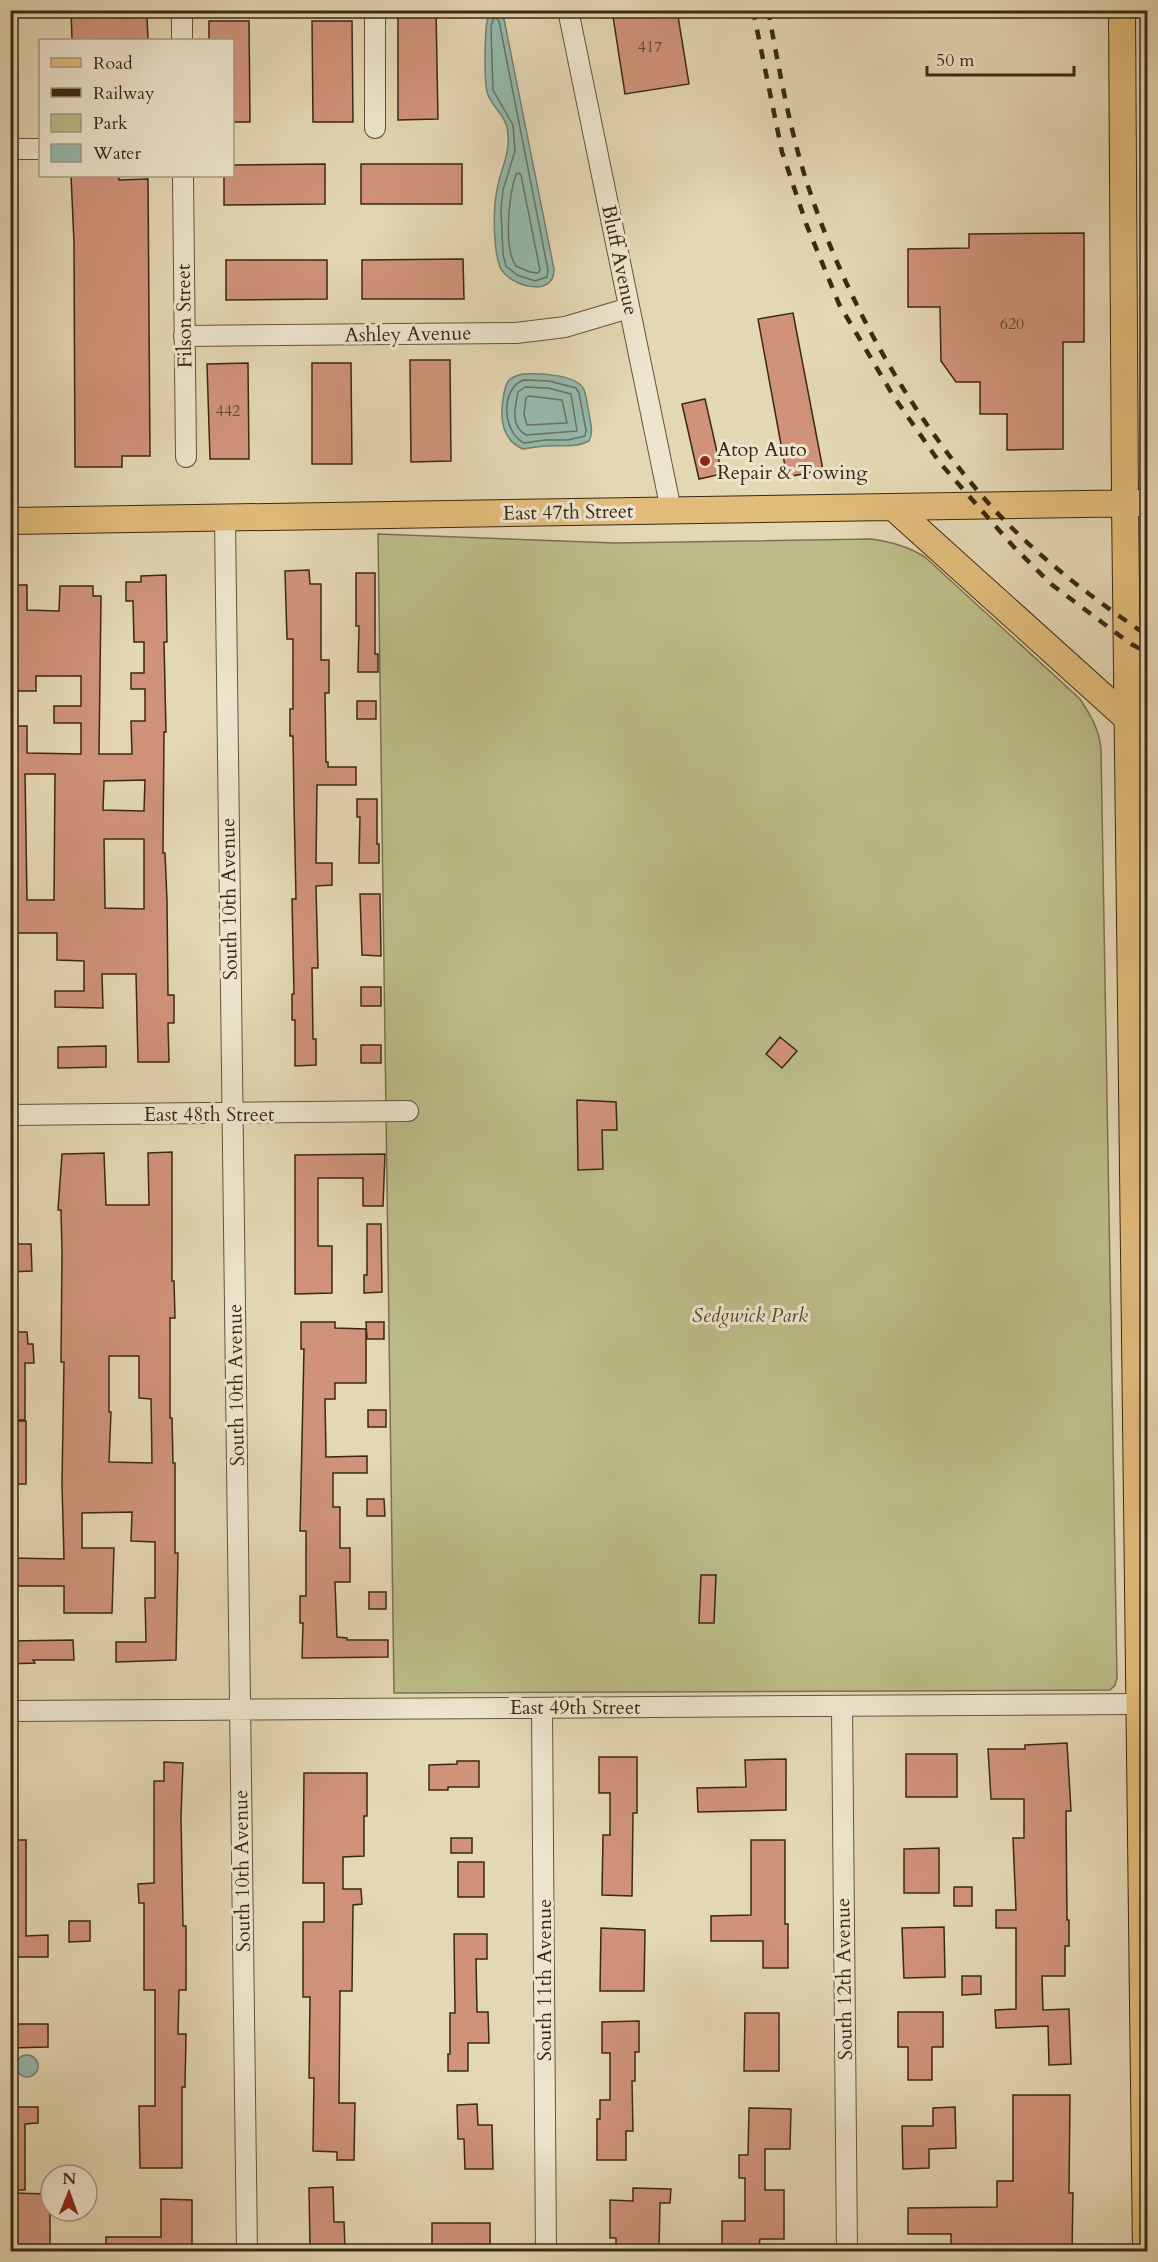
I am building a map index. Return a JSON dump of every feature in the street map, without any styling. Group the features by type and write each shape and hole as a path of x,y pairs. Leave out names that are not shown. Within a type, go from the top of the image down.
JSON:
{"main road":[{"path":"1122,10 1136,503 1128,719 1146,2252"},
{"name":"East 47th Street","path":"10,521 1136,503"},
{"path":"893,507 1128,719"}],"street":[{"path":"182,10 182,39"},
{"path":"375,10 375,128"},
{"name":"Bluff Avenue","path":"568,10 671,510"},
{"path":"10,149 39,149"},
{"name":"Filson Street","path":"183,177 186,457"},
{"name":"Ashley Avenue","path":"184,336 516,333 566,327 629,308"},
{"name":"South 10th Avenue","path":"225,519 247,2252"},
{"name":"East 48th Street","path":"10,1115 408,1111"},
{"name":"East 49th Street","path":"10,1711 1140,1704"},
{"name":"South 12th Avenue","path":"842,1706 847,2252"},
{"name":"South 11th Avenue","path":"542,1708 546,2252"}],"green space":[{"name":"Sedgwick Park","path":"378,534 615,543 871,539 892,543 925,557 1084,705 1096,729 1101,749 1117,1678 1110,1690 394,1693"}],"water":[{"path":"490,11 502,11 504,19 554,269 552,278 547,284 539,287 512,280 500,267 498,259 494,228 495,207 507,152 508,136 505,122 487,92 485,50"},
{"path":"523,374 557,376 580,385 585,393 591,423 589,441 574,445 523,449 511,440 502,421 504,394 509,380"},
{"path":"27,2055 35,2058 38,2066 35,2074 27,2077 19,2074 16,2066 19,2058"}],"building":[{"path":"71,10 119,10 119,18 147,17 148,39 72,39"},
{"path":"398,10 436,10 438,119 398,120"},
{"path":"612,10 677,10 689,84 625,94"},
{"path":"209,21 249,21 250,122 234,122 234,39 209,39"},
{"path":"312,21 352,21 353,122 313,122"},
{"path":"325,164 325,204 224,205 224,177 234,177 234,165"},
{"path":"361,164 462,164 462,204 361,204"},
{"path":"71,177 148,179 150,456 122,456 122,467 75,467 74,243"},
{"path":"1084,233 1084,342 1063,342 1063,449 1007,450 1007,414 980,414 980,382 956,382 941,361 940,307 908,307 908,249 969,248 969,234"},
{"path":"463,259 464,299 362,299 362,260"},
{"path":"226,260 327,260 327,299 226,300"},
{"path":"793,313 823,470 787,477 758,319"},
{"path":"410,360 450,360 451,461 411,462"},
{"path":"248,363 249,459 210,459 207,364"},
{"path":"312,363 351,363 352,464 312,464"},
{"path":"705,399 722,474 699,479 682,404"},
{"path":"309,570 310,584 321,584 321,660 329,660 329,693 325,693 326,762 328,762 328,767 356,767 356,785 317,785 316,863 332,863 332,885 316,886 318,968 312,968 313,1039 316,1039 316,1065 295,1066 295,1020 292,1020 292,994 294,994 292,899 296,899 293,736 290,736 290,709 293,709 293,639 287,639 285,571"},
{"path":"356,573 375,573 375,654 378,654 378,672 358,672 359,626 356,626"},
{"path":"166,575 163,853 165,853 167,900 168,995 174,995 174,1023 168,1023 169,1062 138,1062 136,974 102,974 103,1008 55,1007 55,991 84,991 84,961 57,960 57,933 10,933 10,726 27,726 27,753 81,754 81,723 54,723 54,706 81,706 81,676 36,676 36,691 10,691 10,585 27,585 27,610 59,611 60,586 93,586 93,596 101,596 99,754 132,754 131,721 145,721 145,689 131,689 131,673 144,673 144,642 134,642 133,601 126,601 126,582 141,582 141,576","holes":["25,774 55,774 54,900 27,900","145,780 144,811 103,810 104,781","104,839 144,839 144,909 105,908"]},
{"path":"357,701 376,701 376,719 357,719"},
{"path":"357,799 377,799 379,863 359,863 360,817 357,817"},
{"path":"360,894 380,894 381,956 362,955"},
{"path":"361,987 381,987 381,1006 361,1006"},
{"path":"780,1037 797,1051 782,1068 766,1054"},
{"path":"361,1045 381,1045 381,1063 361,1063"},
{"path":"106,1046 106,1067 58,1068 58,1047"},
{"path":"577,1100 616,1102 617,1130 602,1130 603,1169 578,1170"},
{"path":"172,1152 172,1281 174,1281 175,1318 170,1318 170,1418 172,1418 173,1463 175,1463 175,1553 178,1553 176,1660 116,1662 116,1642 146,1642 145,1598 155,1598 155,1542 131,1541 132,1512 82,1513 82,1548 114,1548 112,1613 64,1613 64,1586 10,1586 10,1558 64,1559 62,1484 64,1362 61,1362 61,1210 58,1210 62,1154 104,1153 106,1205 149,1205 148,1153","holes":["109,1356 139,1356 139,1398 151,1399 152,1463 109,1462 111,1412 109,1412"]},
{"path":"385,1154 383,1206 363,1206 363,1178 318,1178 318,1246 332,1246 332,1293 295,1294 295,1155"},
{"path":"367,1224 381,1224 382,1292 364,1293 364,1275 367,1275"},
{"path":"10,1244 31,1244 32,1271 10,1272"},
{"path":"301,1322 335,1322 335,1328 366,1329 366,1383 335,1383 335,1399 325,1399 326,1457 367,1456 367,1473 333,1473 333,1507 340,1507 340,1548 350,1548 350,1582 335,1582 337,1637 347,1638 347,1640 388,1640 388,1657 302,1658 303,1623 300,1623 300,1596 306,1596 306,1531 300,1531 304,1349 301,1349"},
{"path":"366,1322 384,1322 384,1339 367,1339"},
{"path":"10,1332 27,1332 28,1344 33,1344 34,1363 25,1363 25,1420 10,1420"},
{"path":"368,1410 386,1410 386,1427 368,1427"},
{"path":"10,1421 26,1421 26,1484 10,1484"},
{"path":"367,1499 384,1499 385,1516 367,1516"},
{"path":"701,1575 716,1575 714,1623 699,1623"},
{"path":"369,1592 386,1592 386,1609 369,1609"},
{"path":"73,1640 74,1660 33,1660 35,1663 10,1664 10,1641"},
{"path":"1067,1743 1071,1811 1066,1811 1069,1946 1065,1946 1065,1976 1042,1976 1043,2010 1069,2009 1071,2064 1049,2065 1048,2026 996,2028 995,2010 1016,2009 1016,1928 996,1928 996,1910 1016,1910 1013,1838 1024,1838 1024,1799 991,1799 988,1749 1025,1749 1025,1745"},
{"path":"906,1754 957,1754 957,1797 906,1797"},
{"path":"599,1757 637,1757 637,1813 633,1813 632,1896 602,1895 603,1835 610,1835 610,1793 599,1793"},
{"path":"786,1759 786,1810 698,1812 697,1788 746,1787 745,1760"},
{"path":"457,1761 479,1761 479,1787 448,1787 448,1790 429,1790 429,1765 457,1764"},
{"path":"164,1762 183,1763 181,1816 183,1926 186,1926 186,1990 179,1990 178,2034 186,2034 185,2087 182,2087 182,2168 140,2168 139,2106 155,2106 155,1990 144,1990 144,1903 139,1903 138,1884 154,1883 154,1781 164,1781"},
{"path":"304,1773 367,1773 364,1856 343,1857 343,1889 361,1889 362,1904 353,1905 352,1991 340,1991 339,2103 355,2103 354,2160 337,2160 337,2152 313,2151 314,2078 309,2078 310,1997 303,1997 303,1922 324,1922 324,1883 303,1883"},
{"path":"451,1838 472,1838 472,1853 451,1853"},
{"path":"10,1840 26,1840 26,1936 48,1935 48,1957 10,1957"},
{"path":"751,1840 785,1840 785,1924 788,1924 788,1968 763,1968 763,1941 711,1941 711,1916 751,1915"},
{"path":"939,1848 939,1893 904,1893 904,1849"},
{"path":"458,1862 484,1862 484,1897 458,1897"},
{"path":"954,1887 972,1887 972,1906 954,1906"},
{"path":"69,1921 90,1921 90,1941 69,1942"},
{"path":"944,1927 945,1977 904,1978 902,1928"},
{"path":"601,1928 645,1930 644,1991 600,1991"},
{"path":"454,1934 487,1934 487,1959 476,1959 477,2012 488,2012 489,2043 468,2043 468,2071 448,2071 450,2013 455,2013"},
{"path":"962,1976 981,1976 981,1994 962,1995"},
{"path":"898,2012 943,2012 943,2047 932,2047 932,2080 908,2080 908,2047 898,2047"},
{"path":"745,2013 779,2013 779,2071 744,2071"},
{"path":"639,2021 639,2052 635,2052 635,2081 632,2081 633,2131 626,2131 626,2160 597,2160 597,2119 600,2119 600,2100 610,2100 610,2053 602,2053 602,2022"},
{"path":"10,2024 48,2024 48,2047 10,2048"},
{"path":"1013,2095 1070,2095 1069,2193 1073,2193 1072,2251 999,2251 999,2245 951,2245 951,2234 908,2234 908,2208 997,2207 997,2181 1013,2181"},
{"path":"477,2104 478,2125 492,2125 493,2169 465,2169 464,2139 458,2139 457,2105"},
{"path":"10,2107 38,2107 38,2123 25,2124 25,2190 10,2190"},
{"path":"955,2107 956,2148 929,2149 929,2168 903,2169 902,2126 933,2126 933,2108"},
{"path":"749,2108 791,2109 790,2149 765,2149 765,2190 784,2190 784,2239 760,2239 759,2246 722,2246 722,2221 745,2221 745,2178 739,2178 739,2155 748,2155"},
{"path":"333,2187 334,2222 344,2222 345,2247 310,2248 309,2188"},
{"path":"633,2188 671,2189 670,2203 660,2203 659,2249 616,2249 616,2238 610,2238 610,2200 633,2201"},
{"path":"10,2193 39,2194 39,2223 50,2223 50,2252 10,2252"},
{"path":"161,2199 192,2200 192,2252 106,2252 106,2237 161,2237"},
{"path":"432,2223 490,2223 490,2244 432,2245"}],"railway":[{"path":"753,10 782,152 807,226 839,304 894,397 940,463 1013,546 1051,584 1131,644 1148,653"},
{"path":"768,10 785,97 807,183 840,269 882,353 933,433 990,505 1026,542 1065,575 1148,636"}],"place":[{"name":"Atop Auto Repair & Towing","path":"705,461"}]}
